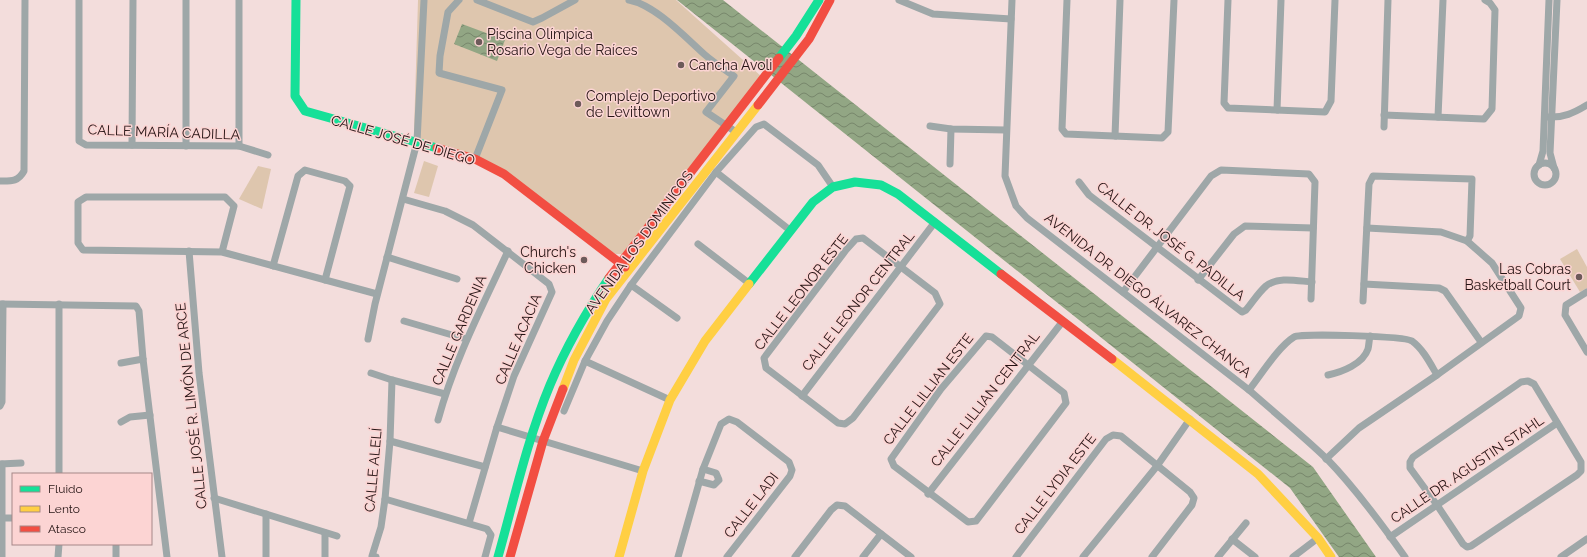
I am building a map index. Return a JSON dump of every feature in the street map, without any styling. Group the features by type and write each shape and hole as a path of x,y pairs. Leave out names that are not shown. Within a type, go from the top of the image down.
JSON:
{"street":[{"path":"0,181 12,180 21,177 24,171 25,0"},
{"name":"CALLE MARÍA CADILLA","path":"79,0 79,141 86,145 239,146 268,155"},
{"path":"132,145 133,0"},
{"path":"186,0 186,146"},
{"path":"239,0 239,146"},
{"name":"CALLE JOSÉ DE DIEGO","path":"296,0 295,96 305,111 475,159 504,174 629,270"},
{"path":"368,339 377,294 388,257 417,142 424,0"},
{"path":"459,0 448,12 438,73 502,90 475,159"},
{"path":"477,0 532,22 575,0"},
{"path":"629,0 647,6 705,55 734,76 706,112 736,132"},
{"name":"AVENIDA LOS DOMINICOS","path":"498,557 532,437 550,385 576,331 597,296 620,263 796,36 819,0"},
{"name":"AVENIDA LOS DOMINICOS","path":"510,557 543,440 574,360 606,299 808,39 830,0"},
{"path":"899,0 933,14 1011,19"},
{"name":"AVENIDA DR. DIEGO ÁLVAREZ CHANCA","path":"1012,0 1005,176 1016,206 1027,218 1249,390 1326,459 1359,495 1405,557"},
{"path":"1067,0 1062,128 1066,134 1162,138 1168,132 1174,0"},
{"path":"1115,136 1120,0"},
{"path":"1228,0 1224,103 1228,108 1325,112 1331,102 1335,0"},
{"path":"1277,110 1281,0"},
{"path":"1384,127 1388,0"},
{"path":"1438,117 1443,0"},
{"path":"1384,115 1484,119 1492,109 1495,10 1490,3 1485,0"},
{"path":"1549,0 1548,117 1550,153 1556,175 1553,181 1543,184 1535,178 1535,171 1539,165 1543,151 1548,117 1557,0"},
{"path":"1548,117 1572,114 1587,105"},
{"path":"564,411 585,361 607,322 631,285 716,172 756,127 764,124 818,165 833,187"},
{"path":"930,126 951,129 1006,130"},
{"path":"950,164 951,129"},
{"path":"1539,165 1546,163 1554,168"},
{"path":"273,266 298,176 305,170 345,181 350,186 325,280"},
{"path":"1122,292 1211,176 1221,170 1309,174 1315,182 1311,299"},
{"path":"716,172 791,231"},
{"path":"1363,301 1368,184 1373,176 1472,179 1470,236 1467,242"},
{"path":"619,557 644,471 670,400 705,341 813,202 833,187 855,182 881,185 898,194 1190,419 1258,474 1318,538 1331,557"},
{"name":"CALLE DR. JOSÉ G. PADILLA","path":"1079,182 1089,196 1242,312 1246,310 1267,285 1285,280 1312,282"},
{"path":"222,252 234,206 225,197 86,197 78,202 78,243 83,250 222,252 377,294"},
{"name":"CALLE ACACIA","path":"403,199 445,211 473,225 549,284 552,292 514,376 497,427 469,523"},
{"name":"CALLE LEONOR CENTRAL","path":"802,396 935,222"},
{"path":"1198,280 1234,234 1245,226 1313,228"},
{"path":"1326,459 1358,428 1438,374 1519,316 1521,308 1492,263 1467,242 1440,232 1367,228"},
{"name":"CALLE LEONOR ESTE","path":"863,238 936,293 940,304 853,418 845,424 838,423 802,396 766,368 764,358 846,250 856,239 863,238"},
{"path":"698,244 750,284"},
{"name":"CALLE JOSÉ R. LIMÓN DE ARCE","path":"189,251 199,373 222,557"},
{"name":"CALLE GARDENIA","path":"438,420 445,394 466,340 508,251"},
{"path":"388,257 457,279"},
{"path":"1364,284 1439,288 1445,291 1481,342"},
{"path":"631,285 677,318"},
{"path":"1587,292 1566,305 1565,315 1587,352"},
{"path":"0,406 2,402 2,304 136,306 140,311 143,358 150,416 154,481 168,557"},
{"path":"59,304 59,473"},
{"path":"404,321 466,340"},
{"name":"CALLE LILLIAN CENTRAL","path":"928,494 1063,321"},
{"name":"CALLE LILLIAN ESTE","path":"928,494 894,466 891,460 941,389 986,336 992,337 1029,365"},
{"path":"1249,390 1286,343 1296,336 1370,336 1410,340 1420,348 1438,374"},
{"path":"1328,375 1340,373 1362,359 1368,349 1370,336"},
{"path":"121,363 143,358"},
{"path":"585,361 670,400"},
{"path":"928,494 968,522 976,521 1066,403 1064,392 1029,365"},
{"path":"371,373 445,394"},
{"name":"CALLE ALELÍ","path":"376,557 372,556 381,527 385,499 390,441 392,380"},
{"path":"1528,380 1534,384 1581,462 1581,470 1577,475 1471,546 1467,547 1462,544 1437,505 1410,468 1412,457 1521,382 1528,380"},
{"path":"121,422 130,417 150,416"},
{"name":"CALLE LADI","path":"703,469 721,424 729,419 737,422 789,462 792,470 790,476 727,557"},
{"path":"1083,557 1157,466 1190,419"},
{"name":"CALLE DR. AGUSTIN STAHL","path":"1390,537 1557,423"},
{"path":"497,427 644,471"},
{"name":"CALLE LYDIA ESTE","path":"1016,557 1106,439 1112,435 1121,436 1157,466"},
{"path":"390,441 485,467"},
{"path":"2,557 1,464 21,463"},
{"path":"1152,557 1192,505 1194,498 1190,492 1157,466"},
{"path":"678,557 699,482 703,469 716,473 719,480 714,485 699,482"},
{"path":"214,498 337,536"},
{"path":"385,499 487,528 491,535 485,557"},
{"path":"795,557 831,510 837,505 845,506 911,557"},
{"path":"266,514 266,557"},
{"path":"1,518 12,518"},
{"path":"1218,557 1246,523"},
{"path":"325,533 325,557"},
{"path":"863,557 881,534"},
{"path":"1293,557 1318,538"},
{"path":"1232,539 1255,557"},
{"path":"1560,557 1587,539"},
{"path":"58,557 59,545"},
{"path":"116,545 116,557"}],"shaded area":[{"name":"Complejo Deportivo de Levittown","path":"418,0 676,0 762,77 622,254 616,254 607,249 505,173 423,142 414,131"},
{"path":"424,161 438,166 429,197 414,193"},
{"path":"258,166 271,169 262,209 239,199"},
{"name":"Las Cobras Basketball Court","path":"1577,249 1587,267 1587,288 1580,292 1560,259"}],"water":[{"path":"677,0 723,0 1313,467 1376,557 1339,557 1290,488"},
{"name":"Piscina Olímpica Rosario Vega de Raíces","path":"462,24 505,40 497,61 454,44"}],"traffic: fast":[{"path":"296,0 295,96 305,111 437,148"},
{"path":"779,58 796,36 819,0"},
{"path":"749,284 813,202 833,187 855,182 881,185 898,194 1001,274"},
{"path":"498,557 521,470 534,427 550,385 577,330 609,278"}],"traffic: slow":[{"path":"563,389 574,360 606,299 758,105"},
{"path":"619,557 643,471 670,400 705,341 749,284"},
{"path":"1112,359 1258,474 1318,538 1331,557"}],"traffic: jam":[{"path":"758,105 809,39 830,0"},
{"path":"609,278 779,58"},
{"path":"437,148 475,159 504,174 625,267"},
{"path":"1001,274 1112,359"},
{"path":"510,557 543,441 563,389"}],"place":[{"name":"Piscina Olímpica Rosario Vega de Raíces","path":"479,42"},
{"name":"Cancha Avoli","path":"681,65"},
{"name":"Complejo Deportivo de Levittown","path":"578,104"},
{"name":"Church's Chicken","path":"584,260"},
{"name":"Las Cobras Basketball Court","path":"1579,277"}]}
